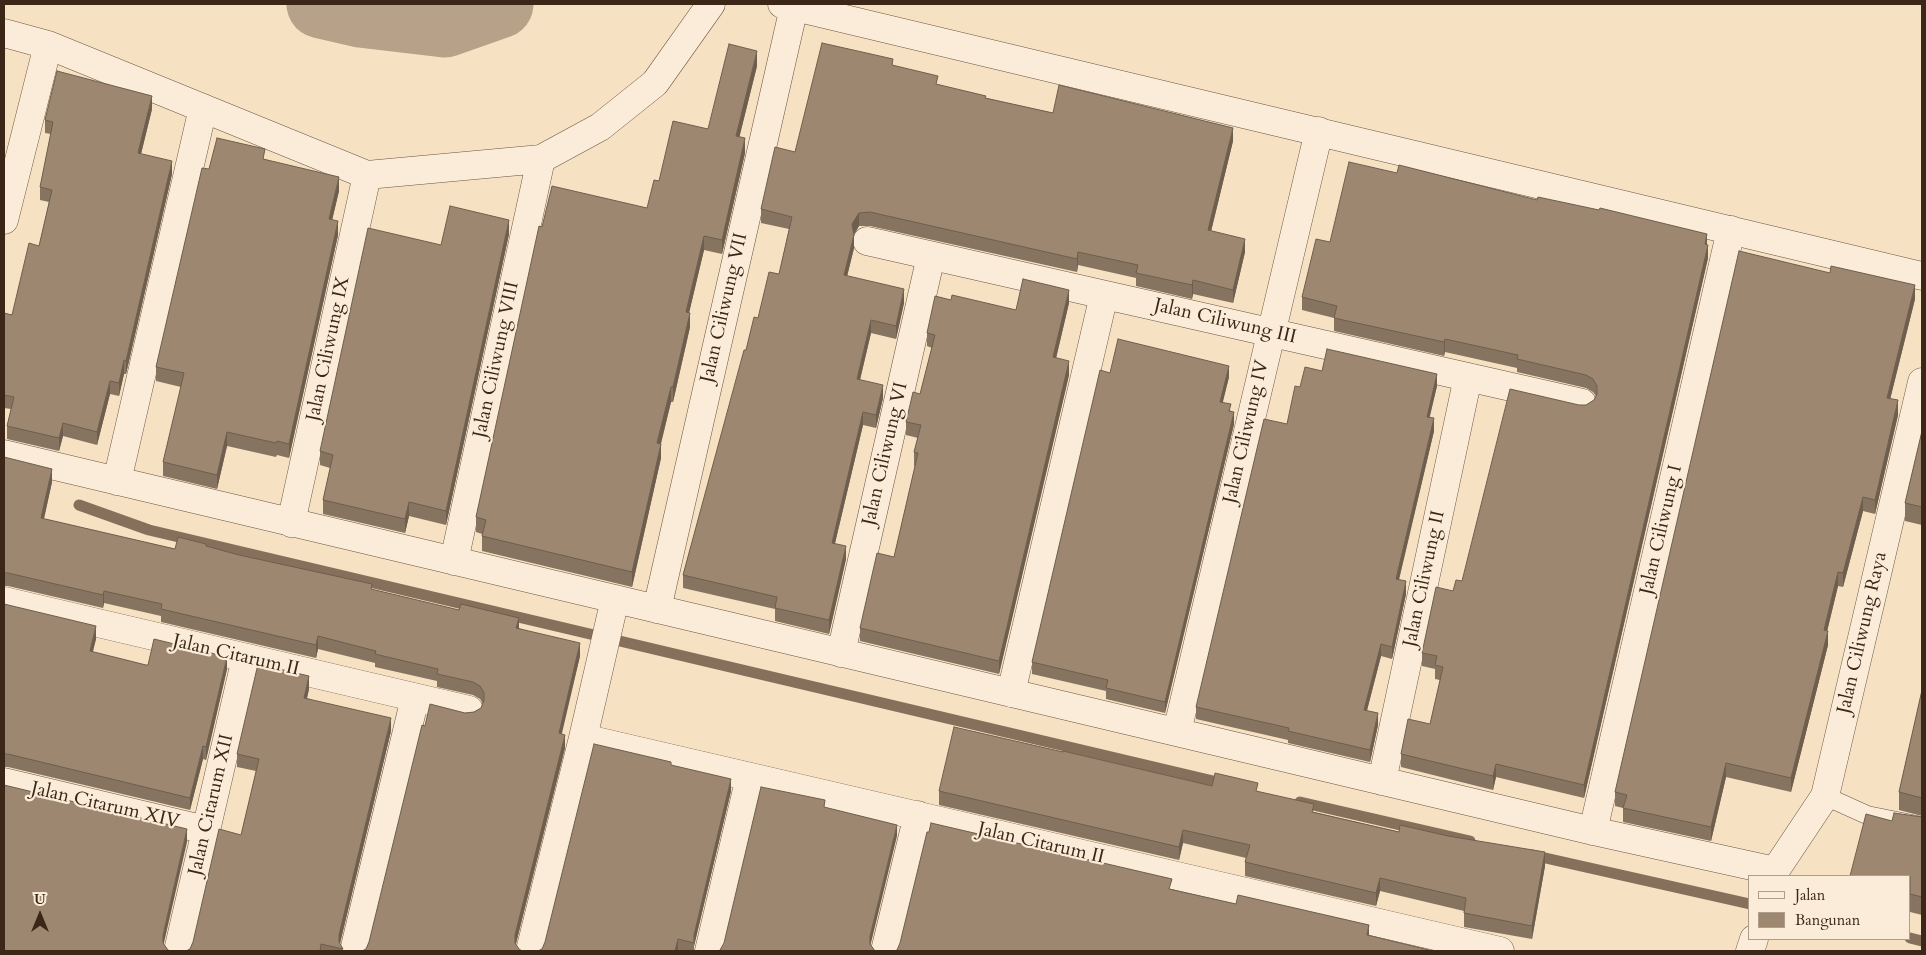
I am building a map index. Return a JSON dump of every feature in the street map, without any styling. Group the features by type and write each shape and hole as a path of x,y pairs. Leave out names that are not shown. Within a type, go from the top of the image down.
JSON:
{"street":[{"path":"4,33 48,45 367,175 540,159 600,127 655,83 711,4"},
{"path":"788,5 1920,275"},
{"name":"Jalan Ciliwung VII","path":"657,609 788,5"},
{"path":"4,215 48,45"},
{"path":"117,481 203,108"},
{"name":"Jalan Ciliwung IV","path":"1177,732 1319,132"},
{"name":"Jalan Ciliwung VIII","path":"454,561 540,159"},
{"name":"Jalan Ciliwung IX","path":"291,523 367,175"},
{"name":"Jalan Ciliwung I","path":"1593,831 1731,230"},
{"name":"Jalan Ciliwung III","path":"867,241 1582,403"},
{"name":"Jalan Ciliwung VI","path":"840,653 931,256"},
{"path":"1011,693 1104,295"},
{"name":"Jalan Ciliwung II","path":"1382,781 1468,378"},
{"name":"Jalan Ciliwung Raya","path":"1774,873 1825,796 1922,382"},
{"path":"4,454 454,561 612,609 657,609 1774,873"},
{"name":"Jalan Citarum II","path":"4,601 469,710"},
{"path":"530,951 583,738 612,609"},
{"name":"Jalan Citarum XII","path":"178,951 246,658"},
{"path":"354,951 415,698"},
{"name":"Jalan Citarum II","path":"583,738 1500,951"},
{"path":"709,951 750,777"},
{"name":"Jalan Citarum XIV","path":"4,782 206,830"},
{"path":"885,951 918,816"}],"lane":[{"path":"1825,796 1867,816 1922,826"}],"building":[{"path":"822,43 893,59 892,65 938,76 936,84 986,96 985,98 1053,113 1059,85 1233,128 1208,230 1245,239 1233,290 1193,280 1192,285 1136,273 1138,265 1078,252 1077,259 870,212 859,213 852,224 854,235 844,275 904,289 896,326 871,320 857,379 883,385 876,415 863,412 832,543 846,546 829,620 775,608 777,597 683,575 754,317 758,318 769,272 779,274 792,217 761,209 775,147 795,152"},
{"path":"729,44 757,51 736,136 745,138 722,240 704,236 686,312 690,313 673,387 671,387 657,443 661,444 632,572 482,536 486,520 476,517 539,226 542,227 552,186 647,208 654,180 659,181 673,121 708,129"},
{"path":"57,71 152,96 138,153 172,161 126,361 124,360 119,383 110,381 97,432 63,423 59,438 7,426 14,397 4,395 4,313 12,315 29,243 39,246 52,190 40,187 53,122 45,120"},
{"path":"217,138 265,149 263,159 339,177 329,219 338,221 289,444 227,432 217,475 163,462 184,373 156,367 202,168 209,169"},
{"path":"1349,162 1397,173 1399,165 1537,200 1538,197 1599,210 1600,208 1707,234 1705,244 1708,245 1584,785 1496,764 1493,776 1401,754 1408,719 1430,724 1443,667 1435,665 1437,656 1422,653 1436,587 1453,591 1456,580 1462,581 1510,389 1586,405 1594,400 1597,394 1597,386 1593,379 1586,375 1517,359 1518,355 1445,339 1444,342 1334,318 1337,306 1302,297 1316,239 1330,242"},
{"path":"450,206 509,220 446,511 409,502 405,519 323,500 333,455 320,451 368,228 441,245"},
{"path":"1739,251 1830,273 1831,266 1915,285 1887,398 1898,400 1875,500 1863,497 1843,573 1838,572 1824,630 1828,631 1791,778 1726,763 1711,827 1623,808 1627,795 1615,792"},
{"path":"1023,279 1069,290 1053,357 1069,361 999,661 860,628 877,553 894,557 918,453 914,452 921,425 906,422 913,392 920,394 935,335 927,333 935,296 951,300 952,295 1016,310"},
{"path":"1118,339 1229,366 1220,402 1231,404 1229,411 1234,412 1165,702 1106,688 1108,680 1032,662 1100,370 1110,373"},
{"path":"1327,349 1437,374 1427,417 1434,418 1396,579 1406,581 1392,647 1381,644 1364,710 1378,713 1370,750 1288,731 1289,728 1196,707 1264,419 1287,424 1295,386 1300,387 1305,367 1322,371"},
{"path":"1922,431 1922,507 1905,503"},
{"path":"4,457 52,469 41,518 175,549 178,537 239,555 372,584 371,589 459,610 461,604 519,618 516,628 580,643 559,733 565,735 515,935 515,943 522,951 362,951 366,949 369,942 422,725 425,726 430,704 465,713 474,712 481,708 484,700 484,693 480,686 473,682 437,674 438,669 375,654 376,651 318,636 316,645 161,609 162,604 104,591 103,595 4,573"},
{"path":"4,604 96,626 90,651 146,665 148,665 154,639 227,657 206,747 203,746 190,798 4,754"},
{"path":"258,664 309,676 304,698 391,718 339,935 339,942 343,949 321,944 320,951 186,951 190,949 193,942 219,829 241,835 259,759 237,754"},
{"path":"1922,690 1922,798 1899,792"},
{"path":"954,727 1212,786 1215,773 1258,783 1256,791 1314,804 1312,812 1399,832 1400,825 1448,836 1545,852 1532,926 1464,913 1466,898 1380,878 1376,893 1245,862 1250,845 1183,830 1179,847 939,791"},
{"path":"594,744 671,762 671,765 731,779 694,935 694,943 678,939 675,951 538,951 542,949 545,942"},
{"path":"4,785 187,829 163,935 163,943 170,951 4,951"},
{"path":"761,787 825,800 824,807 897,825 870,936 870,944 875,951 720,950 724,943"},
{"path":"1894,813 1922,817 1922,897 1911,894 1911,875 1850,875 1866,814 1892,821"},
{"path":"931,823 1172,879 1169,889 1236,904 1238,895 1369,925 1367,935 1433,951 895,951 900,943 927,832 929,832"}],"waterway":[{"path":"321,4 360,13 445,23 499,4"},
{"path":"79,505 149,530 1226,784"},
{"path":"1300,802 1470,841"},
{"path":"1532,855 1748,904"},
{"path":"1911,938 1922,941"}]}
